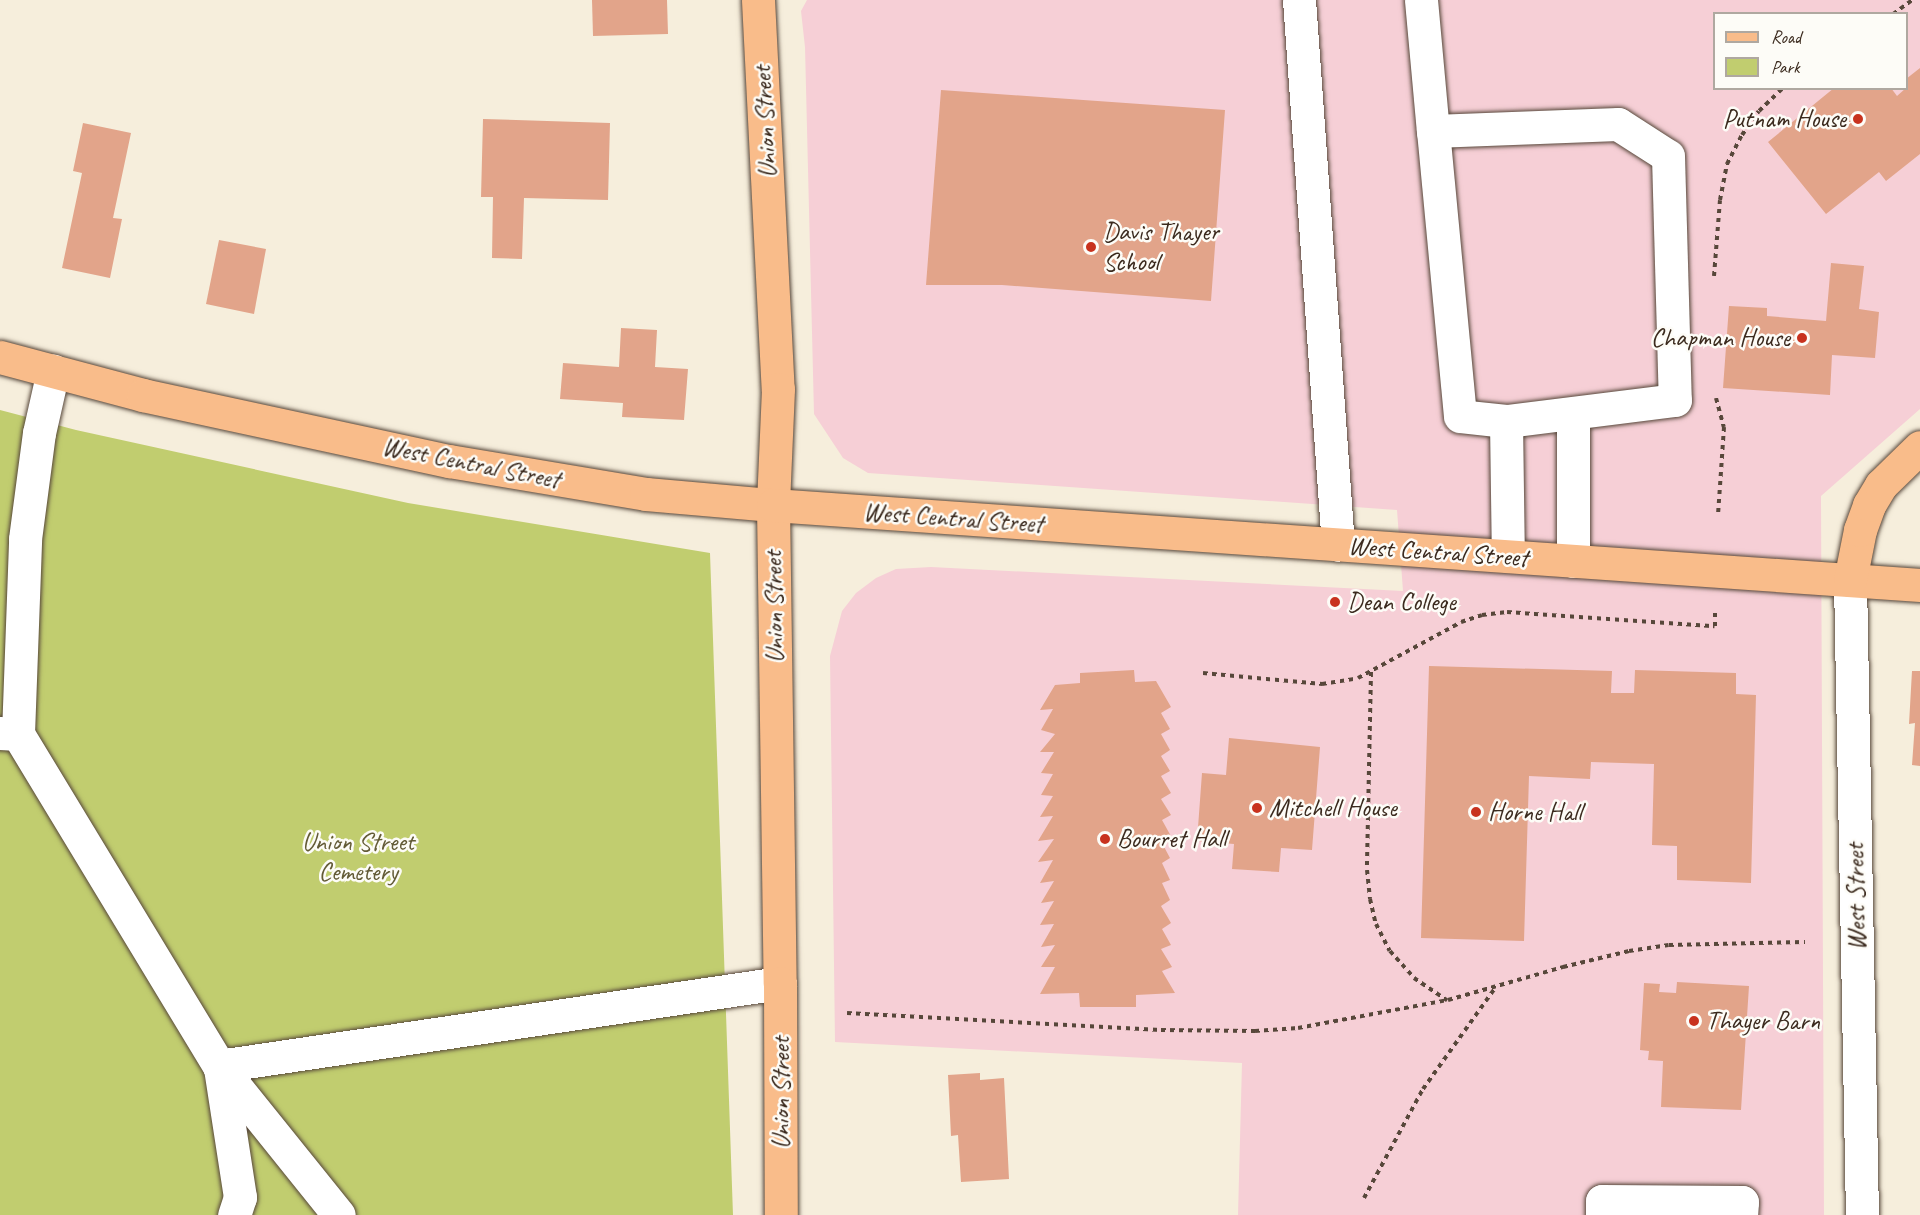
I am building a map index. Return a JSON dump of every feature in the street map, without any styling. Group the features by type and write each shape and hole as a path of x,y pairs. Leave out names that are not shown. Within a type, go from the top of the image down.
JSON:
{"main road":[{"name":"Union Street","path":"758,0 778,389 772,506 780,983 781,1215"},
{"name":"West Central Street","path":"0,357 142,395 469,465 646,494 772,506 1920,585"},
{"path":"1850,580 1860,530 1869,505 1881,485 1920,447"}],"street":[{"path":"1299,0 1338,545"},
{"path":"1422,0 1433,131 1460,416 1506,421 1676,400 1668,156 1618,124 1433,131"},
{"path":"53,371 39,433 25,539 9,733 219,1066 339,1215"},
{"path":"1573,414 1573,561"},
{"path":"1506,421 1508,556"},
{"name":"West Street","path":"1850,580 1862,1215"},
{"path":"219,1066 780,983"},
{"path":"219,1066 240,1197 234,1215"},
{"path":"1602,1215 1602,1201 1742,1203 1742,1215"}],"path":[{"path":"1896,12 1912,0"},
{"path":"1714,281 1720,200 1727,164 1742,135 1759,111 1781,90"},
{"path":"1713,392 1721,407 1724,427 1718,516"},
{"path":"1203,673 1322,684 1358,678 1461,622 1482,615 1507,612 1715,626 1715,602"},
{"path":"1371,672 1367,870 1370,899 1376,924 1390,951 1414,978 1448,1000"},
{"path":"847,1013 1161,1030 1255,1031 1298,1028 1448,1000 1563,967 1669,945 1804,942"},
{"path":"1364,1198 1423,1089 1497,986"}],"shaded area":[{"name":"Dean College","path":"807,0 1920,0 1920,409 1821,496 1824,1215 1238,1215 1242,1063 835,1042 830,656 842,611 856,593 876,578 896,569 931,567 1403,591 1397,510 868,473 843,458 814,414 805,47 801,11"}],"green space":[{"name":"Union Street Cemetery","path":"0,410 76,430 408,503 710,553 733,1215 0,1215"}],"building":[{"path":"592,0 667,0 668,34 593,36"},
{"name":"Putnam House","path":"1920,68 1920,154 1886,181 1879,172 1826,214 1768,142 1832,90 1892,90 1897,96 1904,90 1908,90 1908,77"},
{"path":"941,90 1225,110 1211,301 1002,285 926,285"},
{"path":"483,119 610,123 608,200 524,198 522,259 492,258 493,197 481,197"},
{"path":"83,123 131,133 113,218 122,219 110,278 62,268 82,173 73,171"},
{"path":"219,240 266,249 254,314 206,304"},
{"name":"Chapman House","path":"1831,263 1864,266 1859,309 1879,312 1875,358 1832,355 1830,395 1723,388 1729,306 1767,308 1767,316 1826,321"},
{"path":"621,328 657,330 655,367 688,369 684,420 622,417 623,403 560,399 563,363 619,367"},
{"name":"Horne Hall","path":"1429,666 1612,671 1611,693 1634,693 1635,670 1736,673 1736,694 1756,695 1751,883 1677,880 1677,846 1652,845 1654,764 1591,762 1590,779 1529,776 1524,941 1421,938"},
{"name":"Bourret Hall","path":"1134,670 1135,682 1156,681 1171,707 1161,713 1170,729 1161,734 1170,750 1161,756 1170,771 1161,776 1171,793 1161,799 1171,815 1162,820 1172,838 1162,843 1170,858 1162,863 1170,880 1162,883 1170,900 1161,906 1171,923 1162,929 1171,945 1161,949 1172,967 1162,971 1175,993 1136,995 1136,1007 1080,1007 1079,993 1040,994 1055,967 1041,967 1055,945 1041,947 1054,924 1040,925 1054,901 1041,903 1054,881 1040,883 1053,860 1038,862 1054,839 1038,841 1053,816 1040,817 1053,796 1041,795 1053,774 1041,773 1054,752 1040,752 1055,734 1041,730 1053,709 1040,710 1055,685 1080,683 1080,673"},
{"path":"1912,671 1920,671 1920,766 1912,765 1915,723 1909,724"},
{"name":"Mitchell House","path":"1229,738 1320,747 1312,850 1281,848 1279,872 1232,869 1234,844 1197,841 1202,773 1226,775"},
{"name":"Thayer Barn","path":"1677,982 1749,986 1741,1110 1661,1107 1663,1061 1648,1060 1649,1051 1640,1050 1644,983 1660,984 1659,992 1676,993"},
{"path":"980,1073 980,1080 1004,1078 1009,1179 961,1182 958,1135 951,1136 948,1075"}],"place":[{"name":"Putnam House","path":"1858,119"},
{"name":"Davis Thayer School","path":"1091,247"},
{"name":"Chapman House","path":"1802,338"},
{"name":"Dean College","path":"1335,602"},
{"name":"Mitchell House","path":"1257,808"},
{"name":"Horne Hall","path":"1476,812"},
{"name":"Bourret Hall","path":"1105,839"},
{"name":"Thayer Barn","path":"1694,1021"}]}
